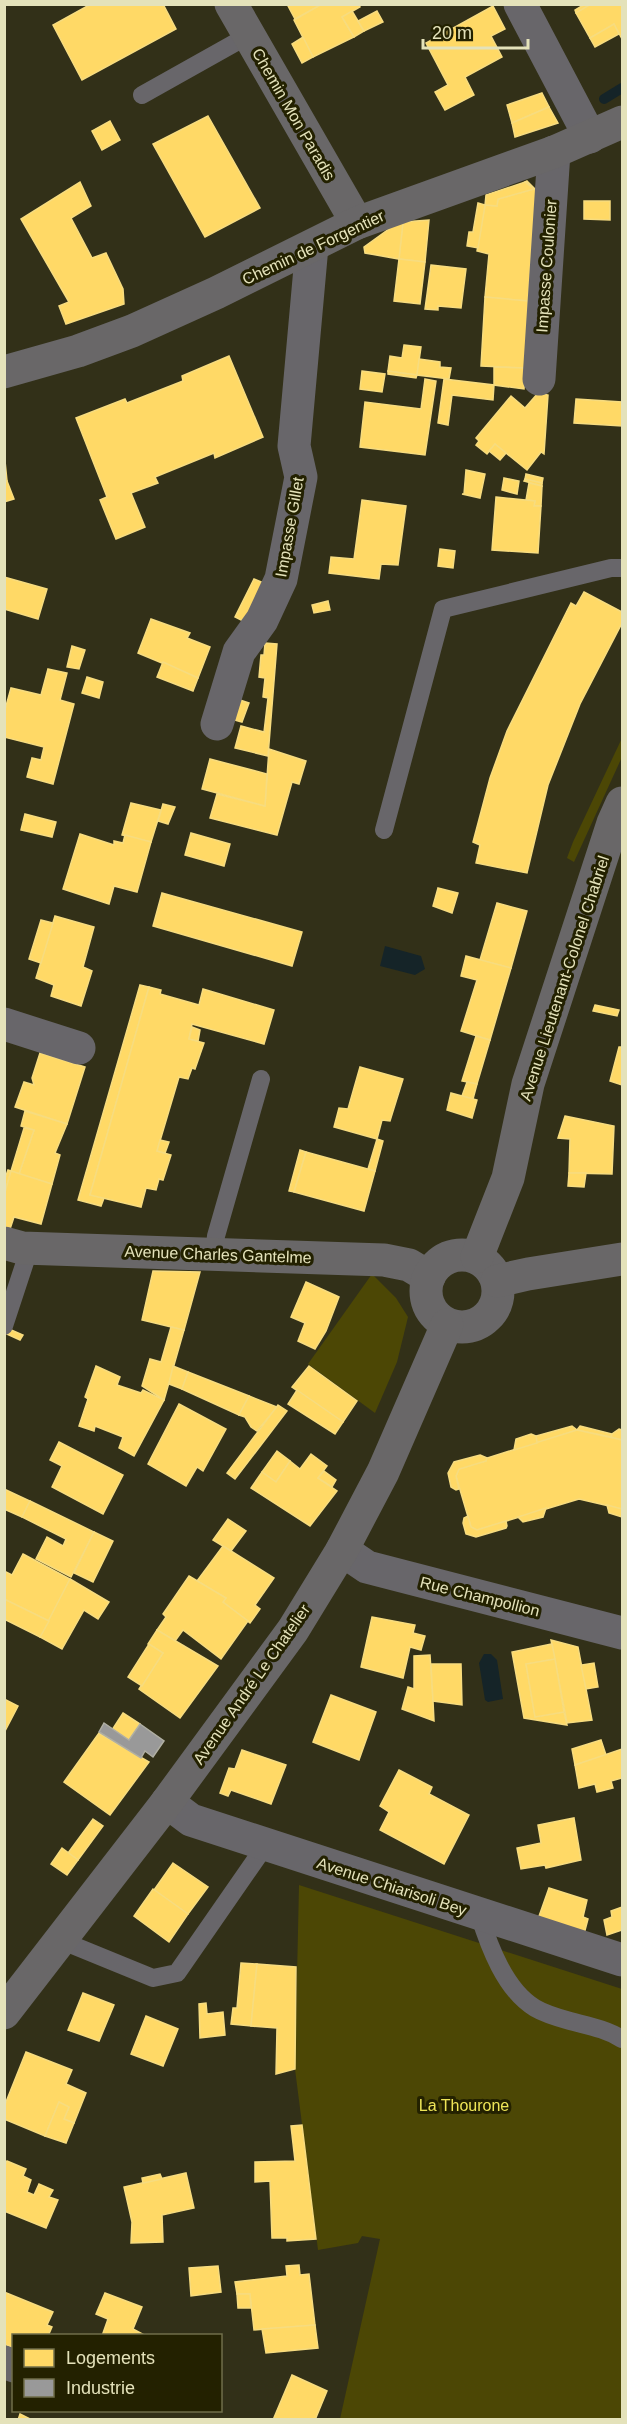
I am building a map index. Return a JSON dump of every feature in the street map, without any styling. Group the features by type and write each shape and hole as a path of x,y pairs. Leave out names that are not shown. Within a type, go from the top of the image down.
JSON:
{"main road":[{"name":"Chemin Mon Paradis","path":"231,4 357,223"},
{"name":"Chemin de Forgentier","path":"4,372 78,351 132,331 216,293 357,223 554,152 622,122"},
{"name":"Avenue Lieutenant-Colonel Chabriel","path":"487,1269 528,1084 622,803"},
{"name":"Avenue Charles Gantelme","path":"17,1245 384,1260 409,1265 429,1277"},
{"path":"487,1269 499,1295 495,1309 486,1319 467,1327 447,1325 437,1319 430,1310 426,1288 435,1267 444,1260 465,1255 487,1269 528,1274 622,1259"},
{"name":"Avenue André Le Chatelier","path":"4,2013 167,1802 293,1630 342,1550 383,1472 447,1325"}],"street":[{"path":"520,4 590,137"},
{"name":"Impasse Coulonier","path":"539,379 554,152"},
{"name":"Impasse Gillet","path":"217,724 240,652 262,620 281,579 301,477 294,446 312,246"},
{"path":"4,1024 79,1048"},
{"name":"Rue Champollion","path":"342,1550 367,1567 622,1633"},
{"name":"Avenue Chiarisoli Bey","path":"167,1802 191,1820 265,1846 622,1960"}],"lane":[{"path":"142,95 249,35"},
{"path":"384,830 443,609 611,568 622,568"},
{"path":"214,1254 216,1236 261,1079"},
{"path":"4,1326 17,1245"},
{"path":"60,1940 153,1978 177,1973 265,1846"},
{"path":"479,1914 489,1947 510,1984 534,2008 610,2031 622,2039"}],"green space":[{"path":"622,738 622,757 574,862 567,858 573,842"},
{"path":"372,1274 396,1298 408,1317 397,1362 375,1413 308,1364"},
{"name":"La Thourone","path":"299,1885 622,1989 622,2419 340,2419 380,2239 362,2236 358,2243 318,2250 295,2069"}],"shaded area":[{"path":"385,946 421,956 425,969 415,975 380,966"},
{"path":"484,1654 491,1654 497,1660 503,1699 488,1702 485,1700 479,1663"}],"building: Logements":[{"path":"91,4 163,4 176,29 82,80 53,25"},
{"path":"287,4 322,4 295,19"},
{"path":"322,4 359,4 360,7 342,17 354,37 313,57 294,20"},
{"path":"585,4 591,4 576,13 575,10"},
{"path":"591,4 622,4 622,39 614,24 590,38 576,13"},
{"path":"493,6 505,29 491,36 502,57 465,77 474,95 445,110 435,92 448,85 426,43"},
{"path":"352,11 364,31 354,37 342,17"},
{"path":"377,11 383,22 364,31 358,21"},
{"path":"614,24 619,34 595,47 590,38"},
{"path":"303,37 313,57 302,63 292,44"},
{"path":"542,93 549,107 512,123 507,105"},
{"path":"549,107 558,123 515,137 512,123"},
{"path":"208,116 260,208 205,237 153,144"},
{"path":"110,121 120,140 102,150 92,131"},
{"path":"527,181 536,190 528,301 485,297 489,254 477,251 485,205 497,206 498,199 534,189 525,182"},
{"path":"80,182 91,206 71,218 92,258 106,253 123,289 124,304 66,324 59,306 69,302 21,219"},
{"path":"525,182 534,189 498,199 497,206 485,205 486,195"},
{"path":"584,201 610,201 610,220 584,219"},
{"path":"478,203 485,205 478,248 467,246 469,232 473,232"},
{"path":"429,220 425,262 399,259 403,222"},
{"path":"403,222 399,259 365,253 364,247 396,224"},
{"path":"399,259 425,262 420,304 394,301"},
{"path":"431,265 466,269 461,308 438,306 438,310 425,309"},
{"path":"485,297 528,301 525,368 481,366"},
{"path":"404,345 421,347 417,375 388,371 390,356 402,358"},
{"path":"229,356 263,437 215,458 214,453 155,477 158,483 131,493 145,527 116,539 100,500 107,497 76,418 125,399 127,403 183,381 182,376"},
{"path":"419,359 440,362 440,367 451,368 449,379 417,375"},
{"path":"494,367 525,368 524,389 494,385"},
{"path":"362,371 385,374 382,392 360,389"},
{"path":"388,371 417,375 416,378 388,374"},
{"path":"425,379 436,381 425,455 360,447 365,402 421,409"},
{"path":"444,379 494,385 493,400 452,395 448,425 438,423"},
{"path":"538,393 548,395 544,454 541,452 527,470 495,444 487,454 476,445 479,441 476,438 511,396 525,408"},
{"path":"576,399 622,402 622,426 574,423"},
{"path":"495,444 506,453 500,460 489,451"},
{"path":"4,451 7,481 4,483"},
{"path":"466,470 485,474 480,498 462,494 464,494"},
{"path":"526,474 543,478 542,483 525,479"},
{"path":"504,478 519,481 517,494 502,490"},
{"path":"525,479 542,483 542,486 524,481"},
{"path":"7,481 14,499 4,502 4,483"},
{"path":"529,483 542,486 541,506 534,506 535,501 526,500"},
{"path":"496,497 535,501 534,506 541,506 538,553 492,550"},
{"path":"362,500 406,506 398,565 381,564 379,579 329,573 331,557 354,559"},
{"path":"440,549 455,551 453,568 438,566"},
{"path":"4,577 47,589 38,619 4,609"},
{"path":"254,579 266,584 247,623 235,617"},
{"path":"584,592 622,612 622,623 580,704 548,785 527,873 476,863 480,845 473,842 490,778 507,731 571,603 576,606"},
{"path":"328,601 330,610 314,613 312,605"},
{"path":"151,619 190,633 187,638 210,647 198,678 138,653"},
{"path":"265,643 277,644 268,756 235,748 241,726 264,732 268,698 263,697 265,678 259,677 261,655 264,655"},
{"path":"72,646 85,650 79,669 67,667"},
{"path":"163,662 198,678 193,691 157,677"},
{"path":"48,669 67,673 60,700 74,704 53,784 27,777 32,758 41,760 44,747 4,737 4,713 11,688 41,695"},
{"path":"87,677 103,682 99,698 82,693"},
{"path":"237,699 249,703 242,722 231,719"},
{"path":"269,749 306,761 299,784 292,782 277,835 210,818 217,794 265,806"},
{"path":"210,759 267,774 265,806 202,789"},
{"path":"131,803 161,810 151,842 122,835"},
{"path":"163,804 175,807 168,824 158,821"},
{"path":"25,814 56,822 52,837 21,830"},
{"path":"191,833 230,844 224,866 185,855"},
{"path":"80,834 114,845 114,841 123,843 125,835 151,842 137,892 114,886 109,904 63,889"},
{"path":"438,888 458,893 452,913 433,906"},
{"path":"162,893 302,932 292,966 153,926"},
{"path":"497,903 527,911 511,968 480,960"},
{"path":"55,916 94,927 83,967 92,971 81,1006 51,996 54,985 36,978"},
{"path":"41,920 53,923 41,963 29,959"},
{"path":"466,956 511,968 490,1040 461,1031 477,980 461,976"},
{"path":"140,985 149,987 90,1195 104,1198 101,1206 78,1200"},
{"path":"149,987 161,990 160,994 199,1005 203,989 274,1010 264,1044 192,1024 189,1039 204,1043 195,1069 192,1068 188,1079 179,1077 157,1151 171,1155 163,1180 159,1179 156,1190 146,1188 141,1207 90,1195"},
{"path":"595,1005 619,1010 617,1016 593,1011"},
{"path":"192,1027 200,1030 198,1041 189,1039"},
{"path":"476,1036 490,1040 477,1084 462,1081"},
{"path":"619,1047 622,1047 622,1085 610,1081"},
{"path":"40,1053 85,1067 67,1124 15,1107 24,1082 34,1085 32,1078"},
{"path":"360,1067 403,1079 390,1121 382,1120 377,1139 334,1127 339,1108 348,1109"},
{"path":"467,1082 477,1084 473,1099 462,1096"},
{"path":"451,1093 477,1100 472,1118 447,1110"},
{"path":"25,1111 67,1124 55,1153 60,1155 52,1184 19,1174 34,1130 21,1126"},
{"path":"565,1116 614,1126 612,1174 569,1173 570,1139 558,1138"},
{"path":"24,1128 34,1130 19,1174 11,1171"},
{"path":"377,1139 383,1141 375,1171 368,1169"},
{"path":"160,1140 169,1142 165,1153 157,1151"},
{"path":"300,1150 306,1152 294,1192 289,1191"},
{"path":"306,1152 375,1171 364,1211 294,1192"},
{"path":"8,1170 11,1171 4,1196 4,1181"},
{"path":"11,1171 52,1184 41,1224 14,1217 10,1229 4,1227 4,1196"},
{"path":"569,1173 586,1173 584,1187 568,1186"},
{"path":"153,1271 200,1272 184,1330 142,1320"},
{"path":"306,1282 339,1297 326,1331 315,1349 298,1341 305,1323 291,1317"},
{"path":"171,1327 184,1330 164,1400 142,1386 150,1359 161,1362"},
{"path":"9,1329 23,1335 20,1340 7,1334"},
{"path":"96,1366 120,1377 117,1385 141,1393 143,1390 164,1400 134,1456 119,1448 123,1437 95,1426 94,1431 79,1426 88,1399 85,1397"},
{"path":"173,1366 188,1372 182,1389 169,1384"},
{"path":"309,1366 357,1401 343,1422 292,1387"},
{"path":"188,1372 249,1396 239,1415 182,1389"},
{"path":"297,1390 343,1422 335,1434 288,1404"},
{"path":"249,1396 277,1407 257,1431 251,1427 245,1417 239,1415"},
{"path":"179,1404 226,1429 203,1471 197,1467 186,1486 148,1464"},
{"path":"278,1405 287,1411 235,1479 227,1473"},
{"path":"572,1426 577,1430 537,1443 536,1436"},
{"path":"580,1426 612,1434 611,1437 577,1430"},
{"path":"619,1429 622,1430 622,1440 611,1437"},
{"path":"577,1430 622,1440 622,1509 579,1499 477,1530 471,1527 456,1476 459,1469"},
{"path":"531,1434 536,1436 537,1443 514,1450 516,1439"},
{"path":"59,1442 123,1475 103,1514 52,1487 62,1466 50,1460"},
{"path":"277,1451 290,1461 276,1482 262,1472"},
{"path":"311,1454 327,1466 318,1478 337,1491 310,1526 251,1488 262,1472 276,1482 290,1461 300,1469"},
{"path":"480,1455 487,1458 486,1461 459,1469 456,1476 459,1489 451,1487 448,1473 454,1462"},
{"path":"324,1471 336,1480 332,1487 318,1478"},
{"path":"4,1489 30,1501 22,1517 4,1509"},
{"path":"30,1501 94,1532 71,1577 36,1559 47,1537 63,1546 66,1539 22,1517"},
{"path":"607,1505 622,1509 622,1517 609,1513"},
{"path":"546,1508 543,1517 523,1522 518,1517"},
{"path":"468,1516 471,1527 477,1530 506,1521 507,1526 476,1537 466,1534 463,1523 464,1518"},
{"path":"228,1519 246,1531 231,1551 213,1540"},
{"path":"94,1532 113,1541 93,1582 74,1573"},
{"path":"223,1546 274,1578 255,1605 260,1609 250,1623 223,1602 226,1598 197,1581"},
{"path":"23,1554 70,1579 49,1621 4,1599 4,1571 12,1575"},
{"path":"189,1576 226,1598 223,1602 248,1621 221,1659 183,1630 175,1641 157,1630 166,1617 163,1614"},
{"path":"70,1579 109,1602 98,1619 84,1610 62,1649 40,1637"},
{"path":"4,1599 49,1621 40,1637 4,1619"},
{"path":"372,1617 415,1625 413,1633 425,1636 421,1650 410,1647 403,1678 361,1667"},
{"path":"157,1630 218,1666 180,1718 139,1689 163,1653 148,1644"},
{"path":"551,1640 578,1647 592,1720 567,1723"},
{"path":"149,1644 163,1653 142,1686 128,1677"},
{"path":"552,1644 555,1659 526,1664 535,1717 564,1712 567,1725 524,1718 512,1652"},
{"path":"430,1655 434,1721 402,1709 408,1687 414,1689 414,1656"},
{"path":"555,1659 564,1712 535,1717 526,1664"},
{"path":"594,1663 598,1687 586,1689 581,1665"},
{"path":"431,1664 461,1664 462,1705 433,1701"},
{"path":"331,1695 376,1712 359,1760 313,1742"},
{"path":"4,1699 18,1706 4,1733"},
{"path":"123,1713 140,1724 129,1740 112,1730"},
{"path":"99,1733 149,1762 110,1815 64,1782"},
{"path":"601,1740 606,1755 575,1765 572,1749"},
{"path":"622,1749 622,1778 611,1781 613,1788 597,1792 595,1784 579,1788 575,1765"},
{"path":"242,1750 286,1765 271,1804 231,1790 228,1796 220,1793 229,1768 235,1769"},
{"path":"399,1770 432,1787 429,1794 469,1815 444,1864 380,1830 389,1812 380,1806"},
{"path":"574,1818 581,1860 546,1868 545,1865 521,1869 517,1848 541,1843 538,1825"},
{"path":"93,1819 103,1826 78,1860 68,1853"},
{"path":"62,1848 78,1860 67,1875 51,1864"},
{"path":"173,1863 208,1887 188,1914 154,1890"},
{"path":"549,1888 587,1900 583,1917 588,1919 584,1934 538,1919"},
{"path":"153,1889 188,1914 169,1942 134,1916"},
{"path":"622,1907 622,1930 607,1935 604,1920 612,1917 611,1911"},
{"path":"241,1963 257,1964 251,2026 231,2024 233,2008 237,2008"},
{"path":"257,1964 296,1967 295,2069 276,2074 277,2028 251,2026"},
{"path":"83,1993 114,2005 99,2041 68,2030"},
{"path":"206,2003 207,2014 223,2012 225,2035 200,2038 199,2004"},
{"path":"146,2016 178,2029 163,2066 131,2054"},
{"path":"26,2052 72,2070 66,2084 86,2093 74,2123 64,2119 69,2107 59,2102 45,2136 4,2119 4,2107"},
{"path":"59,2102 69,2107 64,2119 74,2123 66,2143 45,2136"},
{"path":"302,2125 316,2239 287,2241 287,2238 272,2238 270,2181 255,2182 255,2162 295,2161 291,2126"},
{"path":"7,2161 26,2169 23,2176 31,2180 27,2192 34,2195 39,2184 53,2190 49,2197 58,2200 46,2228 4,2211 4,2167"},
{"path":"186,2173 194,2208 162,2215 163,2242 131,2243 132,2222 124,2187"},
{"path":"160,2174 162,2179 143,2183 142,2178"},
{"path":"299,2265 300,2275 309,2274 315,2325 254,2330 250,2294 237,2294 235,2282 287,2276 286,2266"},
{"path":"218,2266 221,2292 191,2296 189,2268"},
{"path":"4,2292 53,2312 47,2325 52,2327 49,2334 12,2334 12,2347 4,2344"},
{"path":"105,2293 142,2307 133,2329 142,2334 103,2334 108,2319 96,2314"},
{"path":"237,2294 250,2294 251,2308 238,2308"},
{"path":"315,2325 318,2348 266,2353 262,2329"},
{"path":"292,2375 327,2391 315,2420 273,2420"},
{"path":"20,2414 32,2420 18,2420"}],"building: Industrie":[{"path":"104,1723 129,1740 140,1724 164,1741 153,1757 145,1751 141,1758 99,1732"}],"waterway":[{"path":"604,99 622,88"}]}
